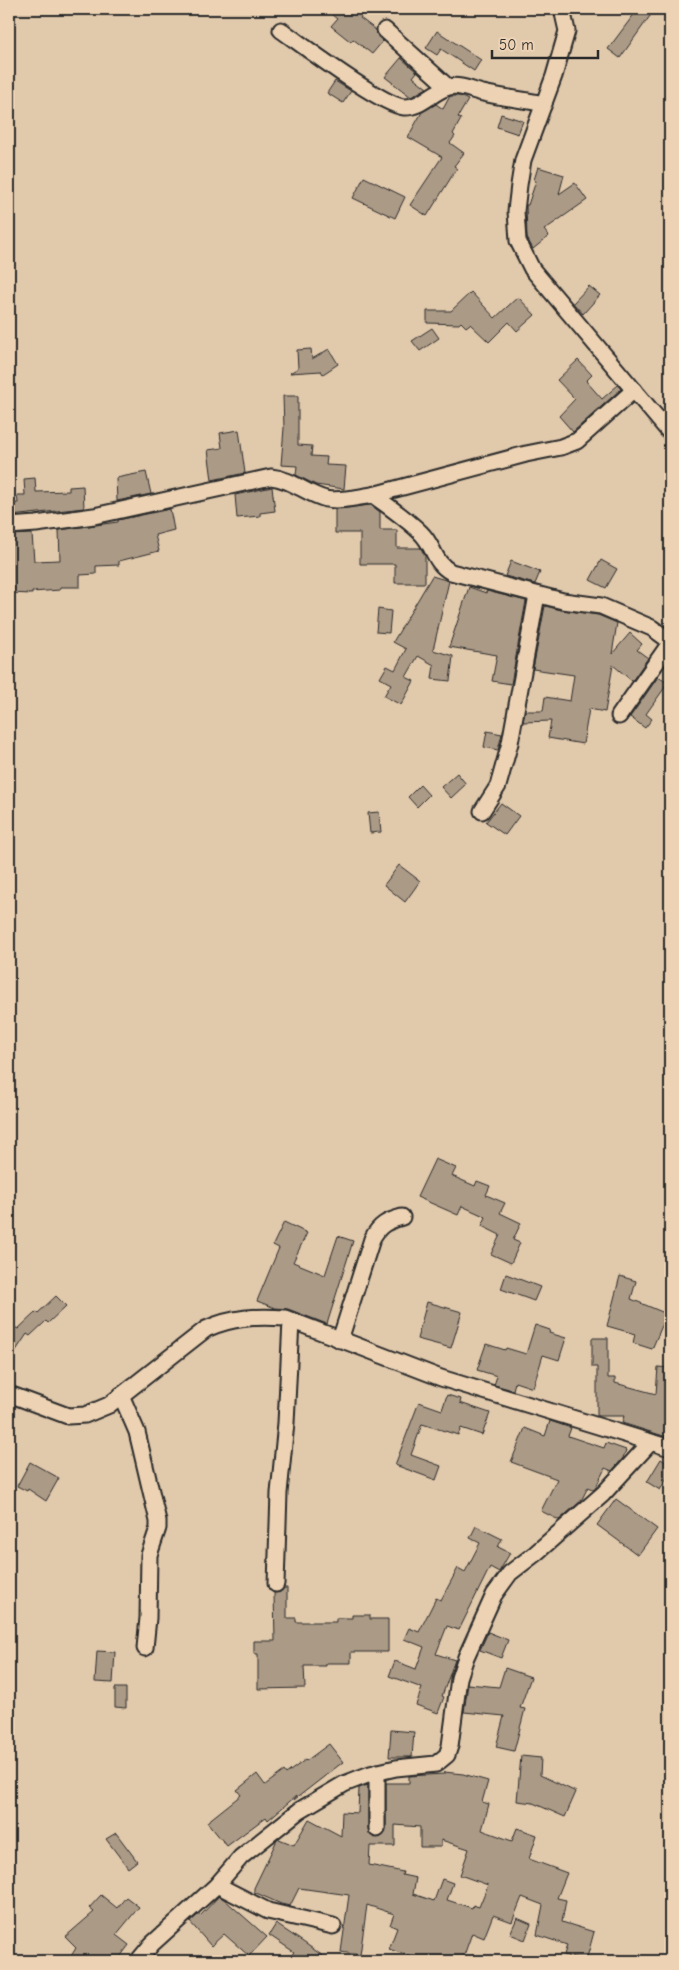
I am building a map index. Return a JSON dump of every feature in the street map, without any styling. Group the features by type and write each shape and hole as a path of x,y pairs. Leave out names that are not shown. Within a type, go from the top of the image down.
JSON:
{"street":[{"path":"562,9 567,31 523,160 516,211 518,241 532,269 670,433"},
{"path":"281,30 373,93 398,106 416,106 448,87 455,86 484,94 541,103"},
{"path":"385,30 448,87"},
{"path":"9,526 43,524 94,516 271,477 290,482 328,500 373,495 526,454 561,447 577,441 634,390"},
{"path":"373,495 420,532 428,541 442,567 451,572 563,601 601,606 652,628 670,642 619,716"},
{"path":"482,811 498,786 510,743 537,595"},
{"path":"340,1340 372,1239 383,1223 402,1217"},
{"path":"9,1394 68,1416 84,1415 109,1405 206,1329 221,1322 261,1316 285,1318 441,1378 670,1448"},
{"path":"276,1584 279,1493 286,1423 291,1321"},
{"path":"121,1395 137,1432 158,1521 158,1528 149,1555 148,1618 145,1648"},
{"path":"138,1961 152,1944 217,1885 241,1857 300,1810 344,1784 377,1772 436,1764 447,1755 450,1746 459,1678 466,1657 494,1595 510,1573 536,1553 603,1494 651,1442"},
{"path":"377,1772 377,1829"},
{"path":"217,1885 268,1911 333,1926"}],"building":[{"path":"325,9 357,9 363,14 360,18 376,30 378,37 383,41 372,54 353,39 351,42 331,26 337,19"},
{"path":"638,9 655,9 620,58 608,49"},
{"path":"437,31 481,60 474,71 441,49 437,55 426,48"},
{"path":"401,58 417,72 413,77 427,88 411,97 385,77"},
{"path":"335,81 351,91 343,103 327,93"},
{"path":"450,96 460,96 468,100 458,117 461,119 453,134 455,136 450,143 464,153 454,166 457,168 427,216 410,205 442,157 408,137 422,112 436,104 443,109"},
{"path":"501,114 523,121 518,134 497,127"},
{"path":"538,167 564,175 559,194 575,183 587,200 544,230 549,236 533,249 527,238 526,205 528,205 536,181 534,180"},
{"path":"364,177 405,197 395,218 353,198"},
{"path":"589,286 600,295 583,314 573,303"},
{"path":"471,292 495,318 518,297 535,315 517,331 509,322 489,342 470,324 466,327 461,322 459,324 427,323 427,311 451,311"},
{"path":"432,328 439,338 420,351 412,341"},
{"path":"311,349 312,359 329,349 338,364 323,374 321,371 290,373 298,368 297,350"},
{"path":"578,360 592,375 586,381 602,399 618,385 621,389 573,432 559,416 575,399 557,380"},
{"path":"283,396 298,396 298,445 312,446 311,456 327,457 326,465 346,466 344,489 316,485 296,475 297,466 281,465 284,428"},
{"path":"239,430 245,473 212,480 208,450 222,448 220,433"},
{"path":"146,472 151,494 117,501 116,478"},
{"path":"35,478 36,492 69,491 69,487 83,486 84,508 11,516 10,504 18,503 17,495 25,495 24,479"},
{"path":"272,487 275,511 260,513 260,516 237,518 235,495"},
{"path":"371,505 380,512 380,530 397,530 397,548 421,548 425,556 425,583 395,583 395,564 360,564 360,533 335,533 335,509"},
{"path":"170,509 174,530 155,535 159,551 119,561 119,565 96,566 96,574 80,575 80,587 60,587 60,590 32,592 32,594 9,593 9,580 11,579 9,535 32,534 34,561 60,560 59,530 118,522 118,520"},
{"path":"601,560 617,569 606,588 590,580"},
{"path":"511,561 540,572 535,584 505,576"},
{"path":"432,576 449,581 433,650 453,656 450,681 432,679 434,665 418,656 406,677 414,681 401,705 384,696 391,684 380,678 387,666 395,670 406,649 393,642"},
{"path":"469,587 486,593 487,591 526,601 511,684 492,681 497,655 449,647"},
{"path":"545,606 598,615 617,623 612,654 630,633 642,644 637,650 648,658 632,681 613,665 605,712 589,709 583,744 548,738 551,721 523,722 525,711 543,711 545,697 570,701 574,675 533,669"},
{"path":"378,609 391,611 389,633 376,632"},
{"path":"658,677 668,683 646,714 652,719 645,728 630,717"},
{"path":"487,731 502,734 498,750 484,747"},
{"path":"457,773 466,784 451,798 441,787"},
{"path":"420,785 429,795 417,807 408,797"},
{"path":"501,803 519,816 505,835 486,822"},
{"path":"379,812 381,832 370,833 368,813"},
{"path":"399,865 420,881 405,902 384,885"},
{"path":"435,1159 456,1168 452,1176 475,1186 477,1181 490,1186 486,1195 505,1203 500,1213 521,1223 513,1240 520,1243 511,1263 491,1254 500,1235 482,1226 486,1217 462,1206 458,1215 417,1197"},
{"path":"284,1222 307,1233 293,1262 325,1275 338,1236 353,1241 327,1324 288,1309 275,1308 257,1301 279,1248 273,1245"},
{"path":"506,1274 540,1287 534,1301 501,1289"},
{"path":"620,1276 636,1281 631,1299 667,1314 652,1349 633,1343 635,1334 607,1326"},
{"path":"56,1296 66,1306 48,1323 46,1321 30,1336 27,1334 9,1361 9,1324 18,1329"},
{"path":"427,1302 462,1312 451,1348 417,1339"},
{"path":"535,1325 550,1330 549,1333 566,1338 559,1360 543,1355 533,1388 515,1382 513,1390 494,1385 497,1376 477,1370 486,1344 526,1354"},
{"path":"592,1338 608,1338 608,1378 615,1378 615,1383 656,1394 658,1367 670,1368 670,1438 622,1423 624,1416 597,1416 597,1367 592,1367"},
{"path":"447,1395 461,1399 460,1403 490,1413 482,1435 461,1428 458,1435 422,1424 411,1455 441,1466 436,1480 395,1465 419,1402 442,1410"},
{"path":"550,1421 571,1428 568,1436 604,1448 606,1443 626,1450 623,1458 612,1471 605,1468 594,1490 588,1487 581,1501 559,1520 541,1511 557,1479 511,1462 525,1428 545,1436"},
{"path":"661,1459 670,1465 670,1473 660,1490 647,1482"},
{"path":"30,1462 59,1478 46,1501 28,1489 27,1491 17,1486"},
{"path":"616,1499 657,1529 638,1555 597,1525"},
{"path":"476,1526 502,1539 498,1547 510,1553 499,1572 490,1567 459,1630 447,1626 436,1654 455,1660 438,1713 416,1705 422,1688 389,1676 395,1661 416,1669 424,1647 404,1639 409,1628 419,1632 436,1598 441,1600 458,1568 465,1572 480,1543 470,1538"},
{"path":"287,1588 287,1618 296,1618 296,1622 336,1622 336,1618 352,1618 352,1615 370,1615 370,1619 388,1619 388,1652 351,1652 351,1663 326,1663 326,1666 304,1666 305,1688 258,1689 258,1654 254,1654 254,1641 275,1641 274,1593 280,1592"},
{"path":"488,1632 508,1640 501,1658 480,1650"},
{"path":"97,1651 115,1652 113,1683 95,1682"},
{"path":"505,1668 531,1677 520,1708 525,1709 514,1751 496,1747 504,1716 464,1712 468,1684 499,1687"},
{"path":"115,1688 126,1688 126,1708 115,1707"},
{"path":"391,1730 414,1732 412,1757 389,1757"},
{"path":"329,1744 343,1762 294,1800 296,1796 268,1820 266,1817 227,1846 207,1822 241,1795 237,1790 257,1774 265,1785 284,1771 286,1774"},
{"path":"521,1756 541,1758 540,1775 576,1792 565,1817 533,1803 517,1801"},
{"path":"444,1772 463,1774 488,1781 482,1802 489,1804 482,1830 512,1841 517,1828 537,1835 529,1859 567,1873 557,1898 566,1900 562,1922 594,1932 586,1961 564,1955 567,1945 537,1935 543,1905 522,1897 512,1922 493,1915 484,1938 472,1933 462,1961 423,1961 389,1949 397,1928 390,1925 394,1914 367,1905 360,1955 341,1952 349,1895 299,1888 290,1906 254,1892 254,1888 277,1840 279,1839 294,1845 309,1819 341,1836 342,1812 358,1813 359,1788 368,1785 368,1829 373,1837 381,1837 386,1829 386,1783 409,1783 409,1776 444,1774","holes":["395,1825 420,1827 420,1847 441,1847 441,1840 469,1849 460,1875 488,1885 479,1907 473,1905 472,1908 447,1900 453,1883 442,1879 434,1901 413,1894 416,1878 402,1875 403,1872 369,1865 370,1846 395,1846"]},
{"path":"116,1833 137,1861 128,1868 106,1839"},
{"path":"101,1895 117,1908 126,1897 139,1907 116,1935 129,1945 117,1961 68,1961 76,1948 65,1937 94,1912 89,1908"},
{"path":"219,1896 267,1937 249,1956 224,1934 211,1946 190,1922 199,1914 200,1916"},
{"path":"517,1918 531,1924 525,1940 510,1934"},
{"path":"276,1924 330,1961 287,1961 294,1952 269,1935"}]}
